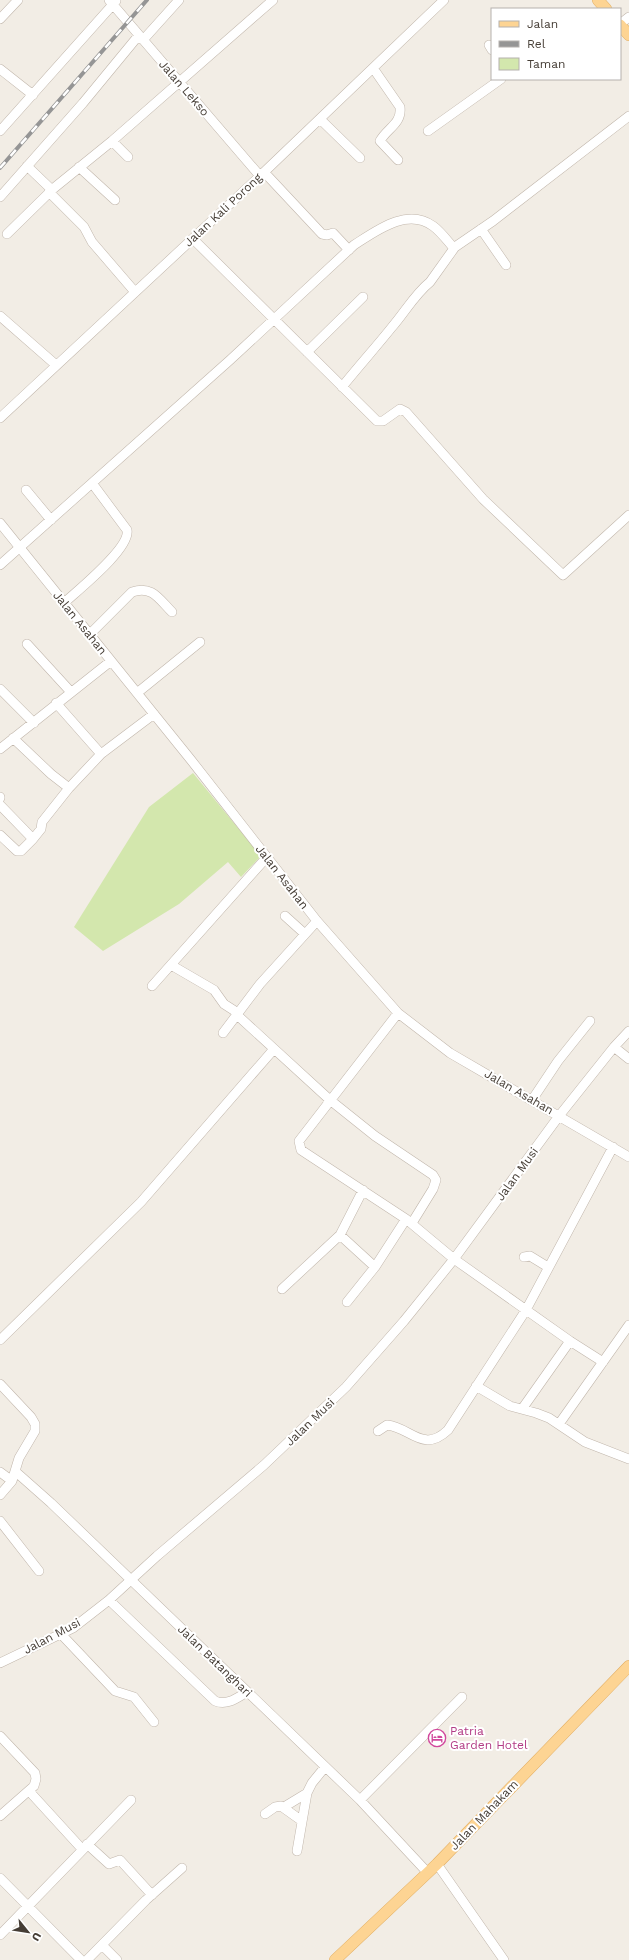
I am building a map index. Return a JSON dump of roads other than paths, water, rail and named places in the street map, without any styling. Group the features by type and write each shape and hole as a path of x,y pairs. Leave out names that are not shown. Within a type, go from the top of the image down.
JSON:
{"main road":[{"path":"621,25 629,35"},
{"name":"Jalan Mahakam","path":"335,1960 437,1864 629,1666"}],"street":[{"path":"0,19 18,0"},
{"path":"0,197 141,37 179,0"},
{"path":"7,234 50,191 79,166 112,141 273,0"},
{"name":"Jalan Kali Porong","path":"0,418 262,174 444,0"},
{"path":"0,131 113,2"},
{"name":"Jalan Lekso","path":"113,2 141,37 262,174 322,234 327,235 333,233 349,250"},
{"path":"621,23 629,17"},
{"path":"373,68 400,107 401,114 399,120 380,141 398,160"},
{"path":"0,69 33,95"},
{"path":"428,131 500,80"},
{"path":"342,387 392,328 414,298 425,285 430,282 458,244 481,229 629,116"},
{"path":"320,119 360,158"},
{"path":"112,141 128,157"},
{"path":"27,166 84,227 92,242 135,292"},
{"path":"79,166 115,200"},
{"path":"0,565 274,320 349,250 375,232 398,221 410,218 420,220 433,226 458,244"},
{"path":"481,229 506,265"},
{"path":"192,239 377,421 383,421 393,413 403,410 483,499 563,575 629,515"},
{"path":"307,352 363,297"},
{"path":"0,316 56,365"},
{"path":"64,603 120,551 128,534 127,530 92,483"},
{"path":"26,490 51,520"},
{"name":"Jalan Asahan","path":"0,524 154,714 317,921 398,1013 450,1052 629,1157"},
{"path":"89,634 132,592 141,589 150,590 172,612"},
{"path":"137,693 200,642"},
{"path":"27,644 70,691"},
{"path":"0,749 34,723 70,691 110,661"},
{"path":"0,689 34,723"},
{"path":"56,704 101,754"},
{"path":"0,836 17,851 21,851 41,829 42,822 69,788 101,754 154,714"},
{"path":"13,738 51,774 69,788"},
{"path":"0,805 33,839"},
{"path":"152,986 267,857"},
{"path":"285,916 305,934"},
{"path":"223,1033 260,984 317,921"},
{"path":"171,965 214,990 224,1004 237,1014 330,1100 375,1136 433,1175 436,1180 433,1189 347,1302"},
{"path":"398,1013 330,1100 298,1145 301,1150 409,1221 454,1259 570,1341 603,1362"},
{"path":"532,1100 558,1061 590,1021"},
{"name":"Jalan Musi","path":"0,1663 73,1628 109,1600 264,1465 346,1387 454,1259 559,1116 614,1047 629,1031"},
{"path":"614,1047 629,1059"},
{"path":"0,1340 141,1202 274,1048"},
{"path":"378,1431 387,1425 392,1425 417,1438 428,1439 440,1437 448,1430 526,1310 614,1147"},
{"path":"282,1289 340,1235 363,1190"},
{"path":"340,1235 375,1267"},
{"path":"524,1257 530,1256 548,1267"},
{"path":"559,1424 629,1325"},
{"path":"522,1409 570,1341"},
{"path":"0,1384 32,1417 35,1424 35,1430 19,1458 14,1476 0,1495"},
{"path":"476,1386 510,1406 536,1413 559,1424 585,1442 629,1459"},
{"name":"Jalan Batanghari","path":"0,1472 14,1476 131,1580 360,1800 427,1872"},
{"path":"0,1522 9,1530 39,1571"},
{"path":"109,1600 215,1701 224,1703 234,1700 248,1692"},
{"path":"61,1634 115,1691 134,1697 154,1722"},
{"path":"360,1800 462,1697"},
{"path":"0,1736 35,1774 36,1783 0,1816"},
{"path":"297,1851 307,1793 312,1782 325,1767"},
{"path":"29,1791 84,1846 109,1864 120,1860 152,1895"},
{"path":"284,1807 307,1793"},
{"path":"0,1935 84,1846 131,1800"},
{"path":"265,1814 275,1807 281,1806 302,1821"},
{"path":"437,1864 504,1960"},
{"path":"87,1960 152,1895 182,1868"},
{"path":"0,1878 81,1960"},
{"path":"102,1945 117,1960"}],"railway":[{"path":"0,168 147,0"}],"place":[{"name":"Patria Garden Hotel","path":"437,1738"}]}
